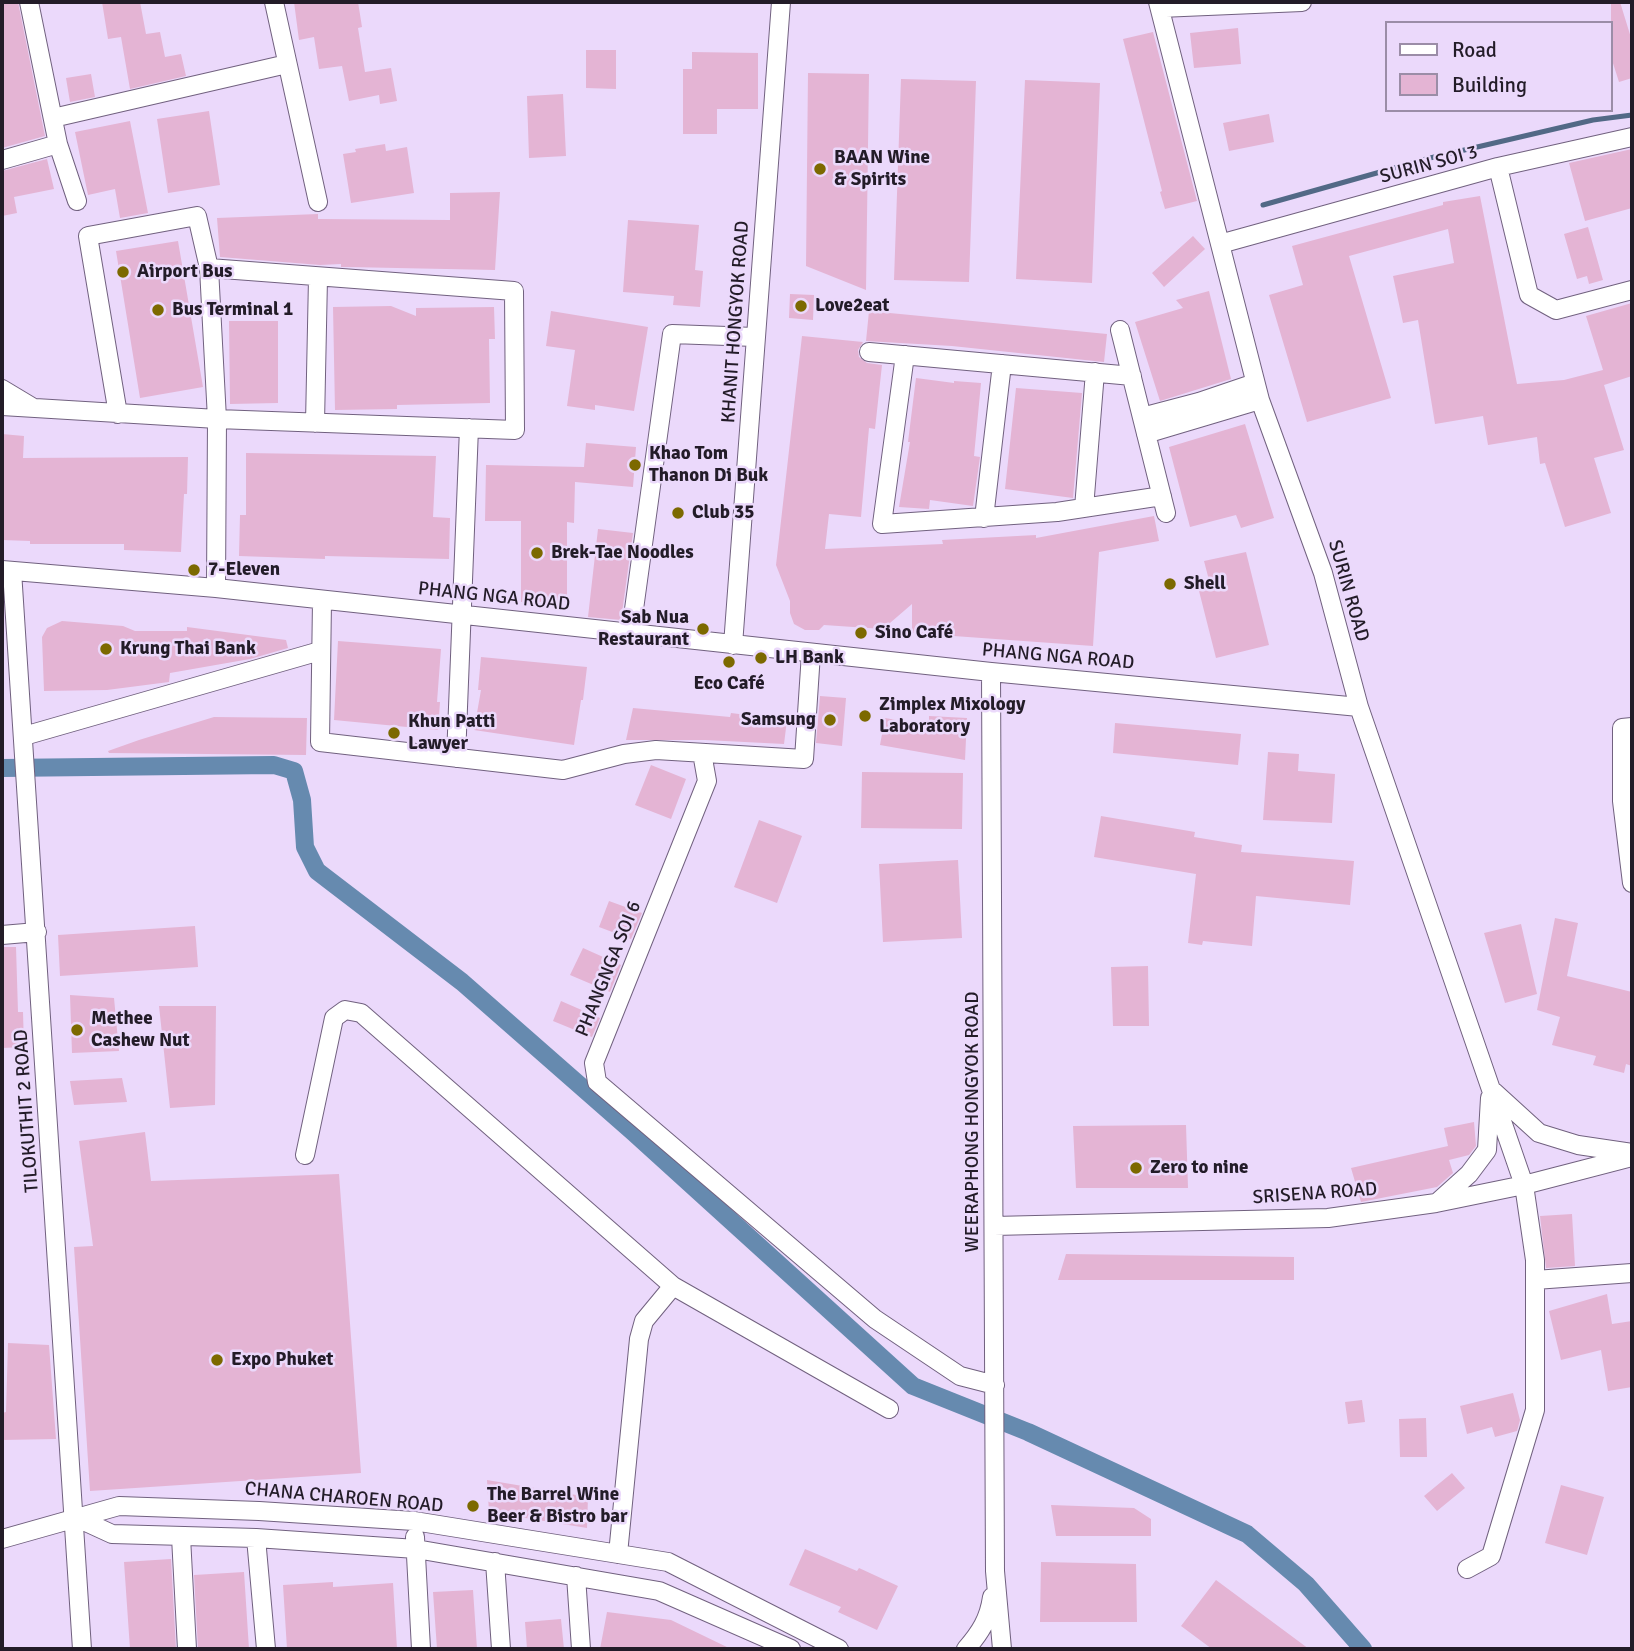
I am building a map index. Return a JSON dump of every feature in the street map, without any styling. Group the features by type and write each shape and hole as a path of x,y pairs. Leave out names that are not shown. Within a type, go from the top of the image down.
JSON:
{"street":[{"path":"29,2 58,144 78,201"},
{"path":"274,2 318,202"},
{"name":"KHANIT HONGYOK ROAD","path":"733,645 781,2"},
{"path":"1159,5 1302,2"},
{"name":"SURIN ROAD","path":"1159,5 1257,392 1323,573 1359,707 1524,1185 1535,1259 1535,1410 1491,1556 1466,1569"},
{"path":"53,118 288,64"},
{"path":"1498,167 1632,136"},
{"path":"2,160 58,144"},
{"name":"SURIN SOI 3","path":"1220,244 1498,167 1529,295 1556,310 1632,289"},
{"path":"118,414 88,236 197,216 209,268 217,419 216,588"},
{"path":"2,407 217,419 515,430 514,291 209,268"},
{"path":"315,423 318,278"},
{"path":"905,355 882,524 1164,504 1120,330"},
{"path":"631,631 672,334 755,337"},
{"path":"869,352 1132,376"},
{"path":"984,518 1002,364"},
{"path":"1084,508 1095,373"},
{"path":"2,389 37,409"},
{"path":"1144,425 1199,402 1257,392"},
{"path":"456,758 469,428"},
{"name":"PHANG NGA ROAD","path":"7,570 216,588 991,672 1359,707"},
{"name":"TILOKUTHIT 2 ROAD","path":"7,570 24,745 37,932 82,1649"},
{"path":"321,601 320,742 563,770 624,754 656,750 804,759 811,653"},
{"path":"24,745 320,650"},
{"name":"WEERAPHONG HONGYOK ROAD","path":"991,672 995,1572 1002,1649"},
{"path":"1632,727 1622,728 1622,801 1632,883"},
{"name":"PHANGNGA SOI 6","path":"702,753 707,781 594,1063 597,1082 875,1319 960,1376 995,1390"},
{"path":"2,935 37,932"},
{"path":"305,1155 334,1018 345,1010 361,1013 673,1286 889,1409"},
{"path":"1491,1089 1539,1133 1578,1145 1632,1155"},
{"path":"1436,1203 1469,1174 1487,1150 1491,1089"},
{"name":"SRISENA ROAD","path":"994,1226 1328,1218 1436,1203 1524,1185 1632,1155"},
{"path":"1535,1280 1632,1273"},
{"path":"618,1554 639,1339 644,1321 673,1286"},
{"name":"CHANA CHAROEN ROAD","path":"2,1539 119,1506 259,1511 414,1521 668,1562 840,1648"},
{"path":"75,1517 112,1534 256,1538 416,1549 659,1591 791,1649"},
{"path":"414,1521 421,1649"},
{"path":"181,1537 187,1649"},
{"path":"256,1538 266,1649"},
{"path":"495,1562 501,1649"},
{"name":"WEERAPHONG HONGYOK ROAD","path":"966,1649 982,1632 990,1609 995,1572"},
{"path":"576,1576 581,1649"}],"building":[{"path":"2,2 18,2 45,136 2,148"},
{"path":"102,2 140,2 146,34 160,32 165,57 181,54 186,76 130,89 121,37 108,39"},
{"path":"294,2 358,2 362,27 358,28 365,72 391,68 397,101 380,104 379,95 349,101 342,66 319,69 314,37 299,40"},
{"path":"1611,2 1620,2 1632,41 1632,78 1619,82 1613,63"},
{"path":"1238,28 1241,64 1194,68 1190,33"},
{"path":"1153,32 1197,201 1165,209 1123,39"},
{"path":"586,50 616,50 616,89 586,88"},
{"path":"692,52 758,53 758,109 717,109 717,134 683,134 683,69 692,69"},
{"path":"808,73 869,74 866,290 806,266"},
{"path":"91,74 95,97 70,102 66,78"},
{"path":"901,79 976,81 969,282 894,280"},
{"path":"1025,80 1100,83 1092,283 1016,279"},
{"path":"563,94 566,156 529,158 527,96"},
{"path":"209,111 220,185 168,193 157,119"},
{"path":"1269,114 1274,142 1229,151 1223,123"},
{"path":"130,121 148,213 120,218 115,189 88,195 75,132"},
{"path":"385,144 386,151 407,147 414,193 351,203 343,154"},
{"path":"1632,149 1632,208 1585,221 1569,163"},
{"path":"47,159 54,189 14,197 17,213 2,216 2,171"},
{"path":"500,192 495,270 341,267 341,264 320,265 220,257 217,218 318,214 318,219 450,220 450,193"},
{"path":"1480,196 1517,384 1564,380 1603,370 1586,316 1632,303 1632,376 1604,385 1624,450 1594,458 1611,513 1565,527 1545,463 1540,464 1537,437 1488,445 1483,416 1435,424 1418,320 1403,323 1393,276 1454,263 1448,229 1349,256 1391,398 1307,422 1269,295 1303,285 1292,246 1443,205 1443,202"},
{"path":"628,220 699,225 695,270 703,271 700,307 673,305 674,296 623,292"},
{"path":"1588,227 1603,280 1589,284 1587,276 1577,279 1564,234"},
{"path":"1193,236 1205,249 1164,287 1152,273"},
{"name":"Bus Terminal 1","path":"178,241 203,387 140,398 116,251"},
{"path":"1209,291 1231,379 1160,401 1135,322 1183,308 1176,300"},
{"name":"Love2eat","path":"790,294 814,295 813,320 789,318"},
{"path":"391,306 416,316 416,308 494,307 495,339 489,339 490,403 397,405 397,409 335,410 333,307"},
{"path":"551,311 648,327 634,411 595,405 595,410 567,406 575,350 546,346"},
{"path":"869,311 1107,334 1104,362 952,346 866,341"},
{"path":"229,321 278,321 278,403 230,404"},
{"path":"802,336 863,342 858,350 859,357 867,363 882,365 875,429 869,428 861,517 829,514 825,549 943,544 942,540 1036,535 1036,538 1154,516 1159,541 1099,552 1093,646 912,633 912,604 883,629 824,625 819,630 805,630 794,624 790,601 776,565"},
{"path":"916,378 981,383 974,456 980,457 973,506 930,500 929,509 899,507 910,442"},
{"path":"1016,388 1082,393 1073,498 1005,489"},
{"path":"1245,424 1274,518 1241,528 1236,515 1190,527 1169,447"},
{"path":"2,434 24,436 23,458 188,457 181,552 124,550 124,544 30,544 30,541 2,540"},
{"path":"586,443 636,447 633,487 575,482 574,523 567,522 567,602 521,602 521,521 485,521 486,465 584,467"},
{"path":"246,453 436,456 433,517 450,518 449,559 239,556 240,515 246,515"},
{"path":"598,529 633,533 621,620 588,617"},
{"path":"1246,552 1269,645 1216,658 1198,587 1210,584 1204,561"},
{"name":"Krung Thai Bank","path":"62,621 123,626 135,631 187,631 187,627 286,640 288,648 250,659 170,673 169,682 107,690 44,691 42,637 47,628"},
{"path":"338,641 441,649 438,730 334,720"},
{"path":"481,657 587,667 574,745 474,730 481,690 478,690"},
{"path":"820,696 846,698 842,746 816,743"},
{"path":"633,708 730,717 731,713 787,720 784,744 626,740"},
{"path":"929,716 967,718 965,760 880,745 885,718 929,726"},
{"path":"214,717 307,718 306,755 108,751 139,740"},
{"path":"1115,723 1241,734 1238,765 1113,753"},
{"path":"1268,752 1299,754 1298,771 1335,774 1332,823 1263,820"},
{"path":"651,765 686,779 671,819 635,805"},
{"path":"862,772 963,773 962,829 861,828"},
{"path":"1101,816 1195,832 1194,837 1242,845 1241,852 1354,861 1350,905 1256,896 1252,946 1203,941 1202,945 1188,943 1196,874 1094,857"},
{"path":"759,820 802,836 777,903 734,887"},
{"path":"958,860 962,938 883,942 879,864"},
{"path":"609,901 642,913 631,939 599,927"},
{"path":"1555,918 1578,923 1567,976 1632,992 1632,1066 1626,1064 1624,1073 1593,1065 1596,1056 1552,1045 1560,1017 1537,1010"},
{"path":"1521,924 1537,994 1505,1003 1484,933"},
{"path":"195,926 198,967 60,976 58,935"},
{"path":"2,947 16,947 18,1012 23,1012 24,1047 2,1048"},
{"path":"583,948 621,965 610,992 570,975"},
{"path":"1148,966 1149,1026 1113,1026 1111,967"},
{"path":"70,995 114,998 119,1051 72,1053"},
{"path":"561,1001 600,1018 592,1037 553,1021"},
{"path":"159,1006 216,1006 215,1105 170,1108"},
{"path":"122,1078 127,1102 74,1105 70,1081"},
{"path":"1474,1122 1476,1146 1469,1155 1449,1160 1453,1173 1437,1187 1361,1202 1351,1168 1448,1146 1444,1128"},
{"path":"1186,1125 1188,1188 1076,1188 1073,1126"},
{"name":"Expo Phuket","path":"145,1132 151,1181 339,1174 361,1473 90,1491 74,1247 93,1246 79,1141"},
{"path":"1572,1214 1575,1266 1546,1268 1540,1216"},
{"path":"1066,1254 1294,1257 1294,1280 1058,1280"},
{"path":"1607,1294 1612,1324 1632,1321 1632,1387 1608,1391 1601,1350 1561,1360 1549,1311"},
{"path":"8,1343 49,1345 56,1439 2,1440 2,1413 6,1412"},
{"path":"1513,1393 1520,1420 1517,1431 1495,1437 1492,1427 1467,1434 1460,1406"},
{"path":"1362,1400 1365,1422 1348,1424 1345,1402"},
{"path":"1426,1418 1427,1457 1400,1457 1399,1419"},
{"path":"1452,1473 1465,1488 1437,1511 1424,1496"},
{"path":"487,1480 588,1497 587,1528 489,1512"},
{"path":"1561,1485 1604,1497 1587,1555 1545,1543"},
{"path":"1051,1505 1134,1508 1151,1519 1151,1536 1056,1536"},
{"path":"805,1549 857,1571 859,1568 898,1586 877,1630 838,1612 841,1607 789,1585"},
{"path":"171,1559 176,1649 130,1649 124,1562"},
{"path":"1041,1562 1136,1564 1137,1622 1040,1622"},
{"path":"244,1572 249,1649 198,1649 194,1575"},
{"path":"1216,1580 1309,1649 1212,1649 1181,1626"},
{"path":"333,1582 333,1587 393,1583 397,1649 287,1649 283,1585"},
{"path":"473,1590 477,1649 437,1649 433,1592"},
{"path":"607,1612 671,1620 731,1649 600,1649"},
{"path":"561,1619 564,1649 527,1649 525,1622"}],"waterway":[{"path":"1263,205 1430,158 1593,120 1632,115"},
{"path":"2,768 274,765 294,771 302,800 305,847 317,871 462,982 633,1132 913,1386 1028,1432 1247,1534 1306,1584 1363,1649"}],"place":[{"name":"BAAN Wine & Spirits","path":"820,169"},
{"name":"Airport Bus","path":"123,272"},
{"name":"Love2eat","path":"801,306"},
{"name":"Bus Terminal 1","path":"158,310"},
{"name":"Khao Tom Thanon Di Buk","path":"635,465"},
{"name":"Club 35","path":"678,513"},
{"name":"Brek-Tae Noodles","path":"537,553"},
{"name":"7-Eleven","path":"194,570"},
{"name":"Shell","path":"1170,584"},
{"name":"Sab Nua Restaurant","path":"703,629"},
{"name":"Sino Café","path":"861,633"},
{"name":"Krung Thai Bank","path":"106,649"},
{"name":"LH Bank","path":"761,658"},
{"name":"Eco Café","path":"729,662"},
{"name":"Zimplex Mixology Laboratory","path":"865,716"},
{"name":"Samsung","path":"830,720"},
{"name":"Khun Patti Lawyer","path":"394,733"},
{"name":"Methee Cashew Nut","path":"77,1030"},
{"name":"Zero to nine","path":"1136,1168"},
{"name":"Expo Phuket","path":"217,1360"},
{"name":"The Barrel Wine Beer & Bistro bar","path":"473,1506"}]}
